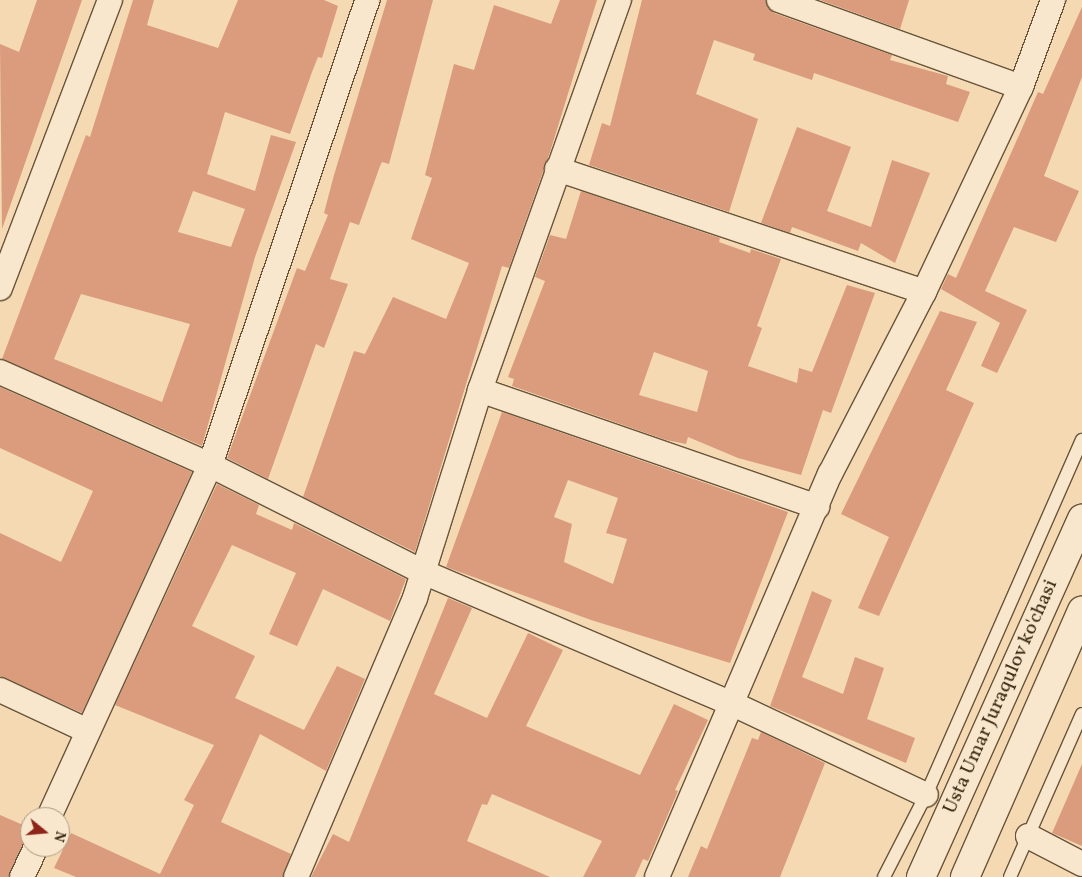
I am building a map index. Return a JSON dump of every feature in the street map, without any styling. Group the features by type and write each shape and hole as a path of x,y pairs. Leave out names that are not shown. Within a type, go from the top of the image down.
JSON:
{"main road":[{"name":"Usta Umar Juraqulov ko'chasi","path":"921,877 1082,518"},
{"name":"Usta Umar Juraqulov ko'chasi","path":"965,877 1082,611"}],"street":[{"path":"0,288 110,0"},
{"path":"54,807 210,466 367,0"},
{"path":"296,877 423,572 480,390 557,169 619,0"},
{"path":"779,0 1021,87"},
{"path":"657,877 817,507 924,292 1021,87 1053,0"},
{"path":"557,169 924,292"},
{"path":"0,372 210,466 423,572 733,704 926,795"},
{"path":"480,390 817,507"},
{"path":"0,690 88,731"},
{"path":"1028,836 1082,864"},
{"path":"22,877 31,857"}],"lane":[{"path":"884,877 926,795 1082,440"},
{"path":"1010,877 1082,714"}],"building":[{"path":"37,0 82,0 2,229 0,44 19,52"},
{"path":"133,0 154,0 147,25 218,48 238,0 324,0 338,6 322,58 318,57 290,134 225,112 207,174 255,191 271,135 296,142 255,257 202,446 2,359 86,135 90,137","holes":["193,191 245,209 231,247 178,232","81,294 190,324 162,402 54,359"]},
{"path":"387,0 433,0 389,164 382,162 380,166 359,225 350,222 330,279 348,284 324,348 316,344 268,479 227,458 297,268 305,271 328,215 324,213 334,175"},
{"path":"560,0 597,0 550,152 509,268 502,266 415,552 303,497 354,351 365,354 393,297 446,319 469,263 411,239 432,178 425,175 454,64 474,70 494,5 551,24"},
{"path":"642,0 766,0 774,13 892,55 890,60 948,76 946,84 970,92 958,122 814,73 812,80 753,60 755,54 714,40 696,94 758,119 729,212 589,165 602,123 610,126"},
{"path":"820,0 909,0 900,29"},
{"path":"1082,7 1082,77 1044,176 1079,191 1056,242 1014,227 985,291 1027,310 997,373 981,366 1000,323 941,289 948,274 956,278 1038,92 1043,94"},
{"path":"797,127 851,147 827,211 871,227 892,160 930,173 895,263 861,243 858,251 792,227 790,233 761,223"},
{"path":"581,191 720,238 719,242 750,253 751,249 781,259 757,326 762,328 748,366 797,383 799,368 812,372 847,285 875,293 831,413 823,410 801,475 738,458 688,437 686,444 666,440 512,386 514,379 508,377 545,281 535,277 550,235 566,239","holes":["654,352 708,371 697,412 639,395"]},
{"path":"940,311 977,322 946,390 974,403 879,616 858,608 889,537 841,514"},
{"path":"0,387 192,472 82,713 0,676 0,533 61,562 93,491 0,448"},
{"path":"502,412 788,512 730,663 591,620 446,567","holes":["568,480 618,498 606,533 627,539 613,584 564,562 572,524 554,517"]},
{"path":"217,484 259,505 256,514 292,530 294,523 406,579 390,621 323,589 297,646 269,634 296,573 232,545 192,626 255,656 235,698 304,730 337,666 365,679 326,771 260,734 221,822 291,854 283,877 76,877 54,868 59,857 70,857 71,833 160,874 194,805 184,800 214,745 115,705"},
{"path":"812,591 832,600 802,677 843,694 855,657 884,668 867,719 915,738 906,763 770,706"},
{"path":"448,598 472,608 434,694 487,718 528,633 563,650 526,726 640,775 674,704 708,720 675,790 678,791 648,861 643,859 635,877 583,877 602,841 492,794 487,805 482,804 467,841 550,877 311,877 333,834 349,842"},
{"path":"761,732 825,763 780,877 688,877 701,846 707,849 752,738 758,740"},
{"path":"1082,764 1082,846 1052,833"},
{"path":"0,815 20,824 20,850 8,877 0,877"}]}
